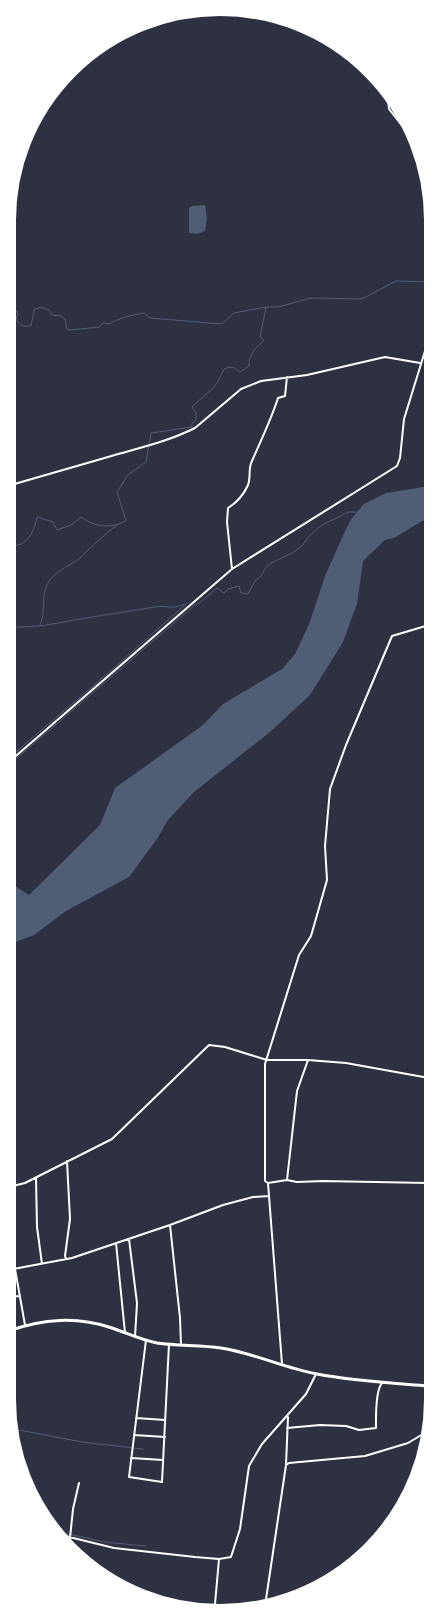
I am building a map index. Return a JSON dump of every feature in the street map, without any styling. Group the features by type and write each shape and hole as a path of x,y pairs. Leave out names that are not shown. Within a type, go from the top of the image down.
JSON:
{"main road":[{"path":"15,1329 56,1319 73,1320 98,1324 146,1340 169,1344 221,1348 316,1374 382,1383 425,1386"}],"street":[{"path":"388,103 389,110 402,126"},
{"path":"15,757 232,569 397,466 400,458 404,419 409,407 425,349"},
{"path":"15,484 152,446 195,428 241,389 261,381 339,368 385,357 420,363"},
{"path":"232,569 227,522 228,508 234,504 248,484 251,462 260,444 263,432 278,398 286,396 287,377"},
{"path":"282,1364 270,1196 268,1183 265,1181 265,1076 267,1060 276,1023 288,995 299,956 311,936 327,880 325,840 330,789 346,745 392,636 425,626"},
{"path":"15,1186 36,1178 112,1139 210,1045 225,1047 267,1060 308,1060 346,1063 425,1077"},
{"path":"287,1180 297,1091 308,1060"},
{"path":"66,1259 65,1256 70,1219 67,1161"},
{"path":"36,1178 37,1227 42,1264"},
{"path":"268,1183 287,1180 297,1182 425,1183"},
{"path":"25,1325 15,1269 66,1259 170,1225 223,1205 253,1197 270,1196"},
{"path":"170,1225 180,1318 181,1345"},
{"path":"129,1238 137,1303 135,1337"},
{"path":"116,1242 125,1333"},
{"path":"15,1296 20,1296"},
{"path":"146,1340 129,1477 162,1482 169,1344"},
{"path":"79,1483 73,1509 70,1538 114,1548 219,1559 231,1557 240,1529 249,1466 252,1459 262,1444 306,1394 316,1374"},
{"path":"287,1428 320,1425 346,1426 359,1430 376,1428 379,1386 382,1383"},
{"path":"266,1600 286,1465 288,1416"},
{"path":"136,1418 165,1420"},
{"path":"134,1435 164,1437"},
{"path":"286,1465 289,1463 365,1456 408,1443 422,1435"},
{"path":"131,1458 164,1460"},
{"path":"215,1605 219,1559"}],"water":[{"path":"205,205 207,218 205,231 197,234 189,233 189,208 192,206"},
{"path":"425,487 425,520 394,538 385,540 363,561 357,604 343,642 310,695 270,732 194,792 168,820 157,839 129,877 66,911 34,935 15,942 15,886 29,895 100,825 115,788 203,725 223,704 282,669 295,654 309,624 325,576 352,518 364,504 386,493"}],"waterway":[{"path":"15,310 17,311 18,315 16,318 18,323 31,326 34,310 41,307 49,310 52,315 61,316 65,319 67,329 70,330 99,327 103,323 109,324 126,317 144,313 150,318 222,324 234,313 266,307 278,307 311,298 362,299 396,281 425,282"},
{"path":"15,545 22,544 26,541 32,533 37,517 53,522 57,530 71,525 81,517 92,523 103,526 120,524 126,521 117,492 128,475 146,462 151,433 192,427 192,423 196,420 196,413 192,407 214,387 224,369 233,368 240,372 249,366 249,361 252,354 264,340 260,337 266,307"},
{"path":"194,605 198,604 217,588 224,593 228,589 239,586 241,593 248,594 255,581 271,563 292,553 302,546 309,536 322,525 349,512 357,512"},
{"path":"40,625 43,615 45,589 53,576 80,558 117,525"},
{"path":"15,753 187,603"},
{"path":"15,628 47,625 155,607 177,607 184,604"},
{"path":"15,760 195,605"},
{"path":"17,1430 82,1442 143,1449"},
{"path":"64,1533 104,1542 146,1546"}]}
